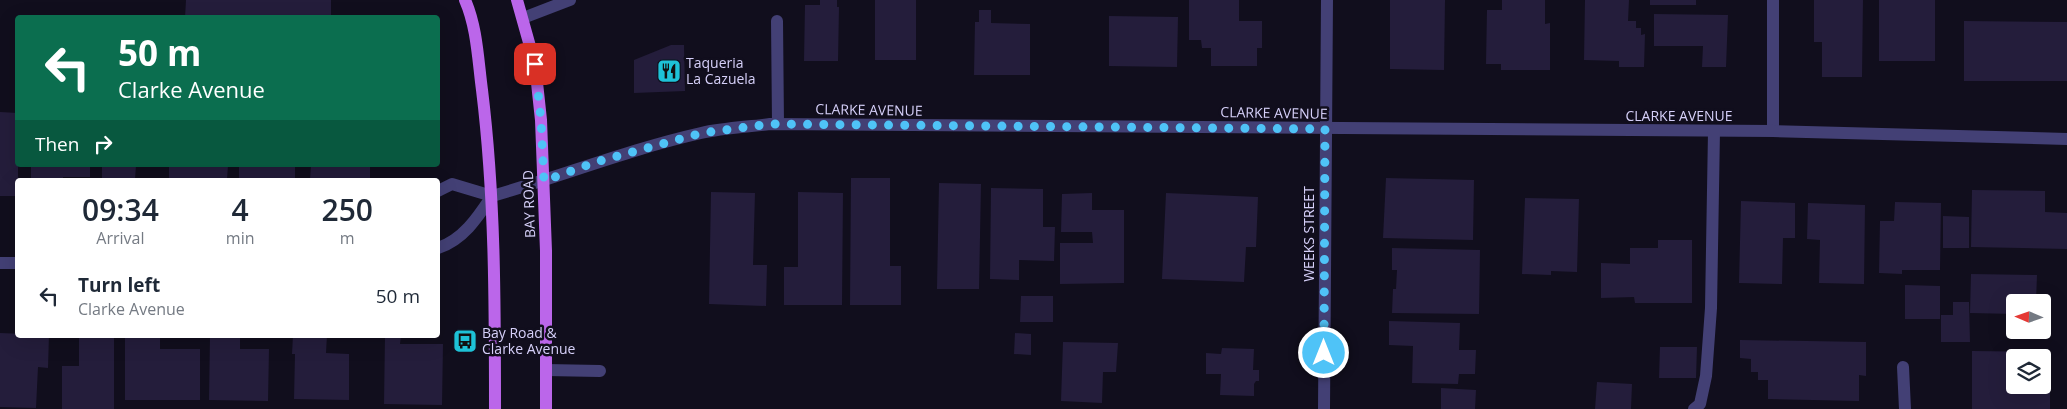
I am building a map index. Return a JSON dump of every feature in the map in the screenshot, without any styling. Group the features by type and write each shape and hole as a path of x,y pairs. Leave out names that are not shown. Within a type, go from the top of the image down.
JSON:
{"main road":[{"path":"465,0 475,37 488,137 494,261 495,409"},
{"name":"BAY ROAD","path":"517,0 535,64 541,120 544,181 546,409"}],"street":[{"path":"523,18 570,0"},
{"name":"WEEKS STREET","path":"1324,409 1327,0"},
{"path":"1773,0 1773,131"},
{"path":"777,21 778,124"},
{"name":"CLARKE AVENUE","path":"492,196 544,181 596,162 702,133 778,124 1773,131 2067,139"},
{"path":"1694,409 1700,404 1706,376 1711,308 1714,131"},
{"path":"440,190 452,184 492,196 472,225 440,247"},
{"path":"0,263 15,263"},
{"path":"1904,367 1905,409"},
{"path":"546,370 600,371"}],"building":[{"path":"186,0 331,0 331,15 185,15"},
{"path":"820,0 837,0 837,7 839,7 838,61 804,61 805,5 820,5"},
{"path":"875,0 916,0 916,60 875,60"},
{"path":"1189,0 1239,0 1239,21 1262,21 1262,48 1257,48 1257,66 1211,66 1211,48 1202,48 1201,40 1189,40"},
{"path":"1390,0 1445,0 1444,70 1390,69"},
{"path":"1502,0 1545,0 1545,24 1550,23 1550,70 1501,70 1501,64 1486,64 1487,10 1502,10"},
{"path":"1585,0 1629,0 1628,21 1636,21 1636,28 1641,28 1641,35 1645,34 1644,67 1619,67 1619,61 1584,60"},
{"path":"1650,0 1696,0 1696,5 1650,5"},
{"path":"1814,0 1863,0 1862,77 1822,77 1822,42 1814,42"},
{"path":"1879,0 1935,0 1935,61 1879,61"},
{"path":"979,10 991,10 991,23 1030,24 1030,75 974,75 975,22 979,22"},
{"path":"1654,14 1728,15 1726,67 1702,67 1703,46 1654,46"},
{"path":"1109,16 1178,17 1177,67 1109,66"},
{"path":"1964,21 2067,22 2067,81 1964,81"},
{"path":"671,45 684,45 685,91 634,93 634,60"},
{"path":"0,112 15,113 15,167 18,167 18,178 15,178 15,196 0,196"},
{"path":"31,167 90,167 90,177 31,178"},
{"path":"102,167 136,167 135,178 102,178"},
{"path":"169,167 228,167 227,178 169,178"},
{"path":"239,167 295,167 295,178 239,178"},
{"path":"311,167 370,167 370,178 310,178"},
{"path":"851,178 890,178 890,266 901,266 901,305 850,305"},
{"path":"1386,178 1474,180 1473,240 1383,238"},
{"path":"939,183 981,184 979,289 937,289"},
{"path":"991,188 1043,189 1043,227 1055,227 1054,261 1019,260 1019,280 990,279"},
{"path":"1972,190 2045,191 2045,212 2067,213 2067,249 1971,247"},
{"path":"711,192 755,193 753,265 767,265 766,306 709,304"},
{"path":"798,192 843,193 842,305 784,305 784,267 798,267"},
{"path":"1092,193 1092,210 1124,210 1124,283 1060,284 1060,243 1093,243 1092,232 1061,232 1062,194"},
{"path":"1166,193 1258,197 1256,247 1246,247 1244,282 1162,279"},
{"path":"1525,198 1579,199 1577,272 1551,271 1551,275 1522,274"},
{"path":"1741,201 1795,203 1795,238 1783,238 1782,284 1739,283"},
{"path":"1895,202 1941,203 1940,270 1902,270 1902,274 1879,273 1880,221 1894,221"},
{"path":"1808,203 1865,205 1864,284 1819,283 1820,240 1807,239"},
{"path":"1943,216 1969,217 1969,248 1943,248"},
{"path":"1658,240 1692,240 1692,303 1635,303 1634,297 1601,298 1601,263 1630,264 1630,248 1658,248"},
{"path":"1392,248 1480,250 1479,314 1392,313 1393,289 1396,289 1397,270 1392,270"},
{"path":"1971,274 2037,275 2036,294 2006,294 2006,314 1970,313"},
{"path":"1905,285 1940,286 1940,319 1905,319"},
{"path":"1021,296 1053,296 1053,322 1020,322"},
{"path":"1953,302 1969,302 1970,342 1941,342 1941,315 1953,315"},
{"path":"1389,321 1460,323 1459,350 1476,350 1475,374 1459,374 1458,384 1412,383 1413,346 1389,345"},
{"path":"0,333 15,334 15,338 49,338 48,368 38,367 36,408 0,407"},
{"path":"1015,333 1031,334 1031,355 1014,354"},
{"path":"79,338 114,338 114,409 62,409 62,366 79,366"},
{"path":"125,338 160,338 160,349 200,349 200,400 125,400"},
{"path":"210,338 240,338 240,349 269,349 268,401 209,400"},
{"path":"293,338 327,338 326,353 349,354 349,400 294,399 295,354 292,354"},
{"path":"385,338 401,338 400,344 443,344 442,405 384,404"},
{"path":"1740,340 1866,342 1866,376 1859,375 1859,401 1768,399 1768,380 1758,380 1758,372 1751,372 1751,359 1740,358"},
{"path":"1063,342 1118,343 1116,372 1103,372 1102,403 1061,401"},
{"path":"1660,347 1697,347 1696,378 1659,378"},
{"path":"1222,348 1254,349 1253,370 1259,370 1259,381 1256,381 1254,384 1254,396 1220,395 1221,374 1206,374 1206,353 1221,354"},
{"path":"1972,351 2006,351 2006,394 2050,394 2050,409 1972,409"},
{"path":"1597,382 1632,384 1631,409 1595,409"},
{"path":"1441,388 1476,390 1475,409 1441,409"}],"place":[{"name":"Taqueria La Cazuela","path":"669,71"},
{"name":"Bay Road & Clarke Avenue","path":"465,341"}],"route":[{"path":"535,64 541,120 544,181 596,162 702,133 770,124 1325,129 1324,353"}]}
